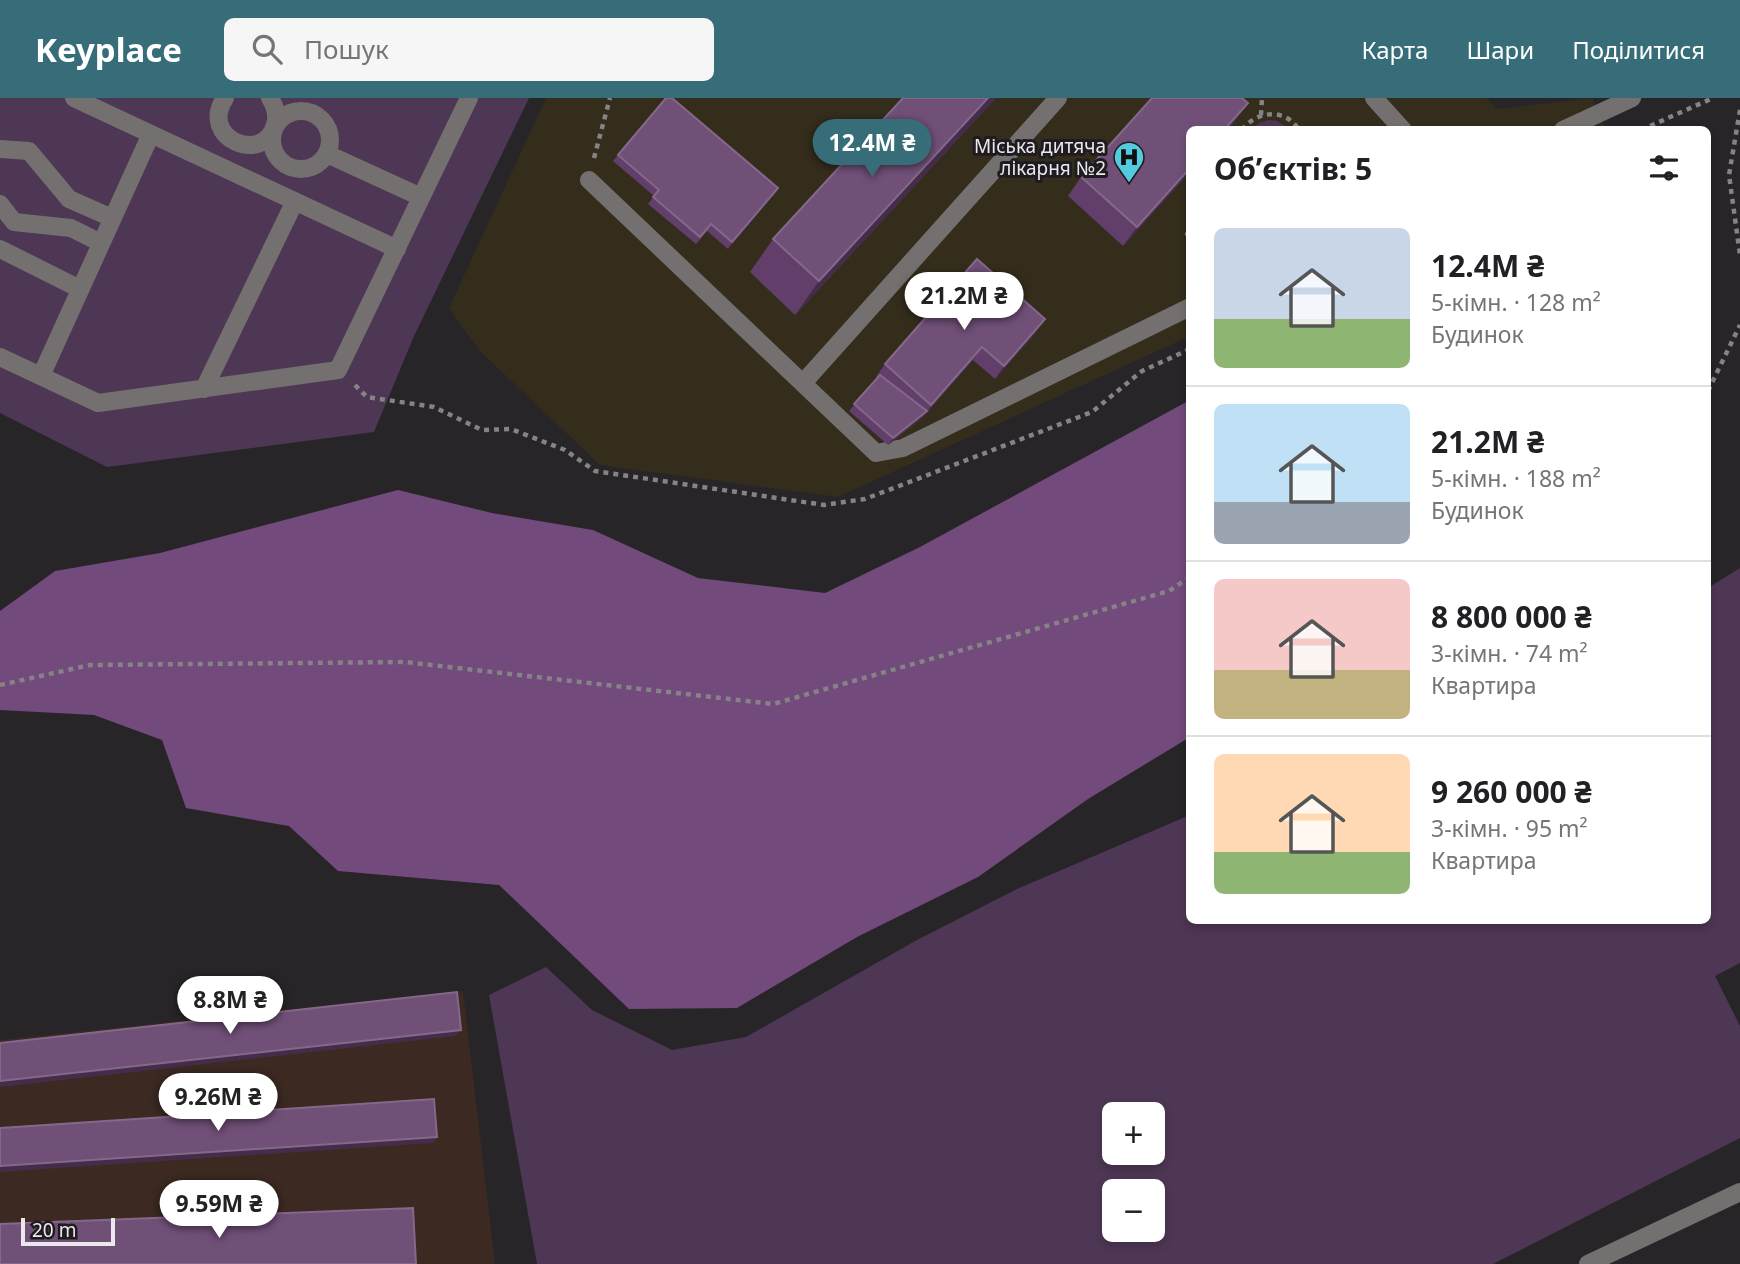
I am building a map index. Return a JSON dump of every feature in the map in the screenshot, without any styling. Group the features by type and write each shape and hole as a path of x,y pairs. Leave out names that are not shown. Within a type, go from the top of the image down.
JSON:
{"street":[{"path":"74,98 96,103 151,134 397,249"},
{"path":"219,100 219,123 230,139 248,145 258,143 273,131 285,115 294,112 313,113 327,126 330,135 327,154 313,166 294,169 278,158 274,150 273,131 276,113 270,98"},
{"path":"0,357 98,403 338,370 469,98"},
{"path":"803,383 1058,98"},
{"path":"1374,98 1399,126"},
{"path":"1572,126 1632,98"},
{"path":"41,376 151,134"},
{"path":"0,149 29,151 69,199 112,218"},
{"path":"327,154 421,197"},
{"path":"589,180 876,453 903,448 1186,309"},
{"path":"204,389 295,201"},
{"path":"0,204 14,222 71,228 101,243"},
{"path":"0,249 80,289"},
{"path":"1588,1264 1740,1192"}],"path":[{"path":"589,180 610,98"},
{"path":"1261,115 1262,98"},
{"path":"1650,126 1713,98"},
{"path":"1740,110 1729,175 1740,255"},
{"path":"1244,126 1261,115 1278,114 1288,118 1295,126"},
{"path":"1711,385 1740,324"},
{"path":"338,370 368,397 434,407 482,430 511,429 565,450 595,471 824,505 865,499 1092,412 1142,371 1186,351"},
{"path":"0,685 90,666 405,662 773,704 1168,591 1186,580"}],"shaded area":[{"path":"0,98 529,98 414,336 374,432 107,467 0,413"},
{"path":"546,98 1486,98 1498,109 1592,98 1604,126 1186,126 1186,338 838,497 600,465 480,351 449,308"},
{"path":"1277,121 1285,126 1255,126 1261,122"},
{"path":"1186,402 1186,739 1088,799 978,877 857,937 737,1008 629,1009 499,885 338,871 289,826 186,808 162,740 94,715 0,710 0,611 55,571 160,553 398,490 492,513 593,530 698,578 825,593 920,547"},
{"path":"1740,568 1740,963 1715,976 1740,1026 1740,1138 1493,1264 537,1264 489,995 546,967 592,1010 672,1050 746,1037 917,940 1017,889 1186,817 1186,924 1711,924 1711,586"},
{"path":"463,991 495,1264 0,1264 0,1040"}],"building":[{"path":"666,98 672,98 778,188 732,242 711,224 700,237 653,197 659,190 618,155"},
{"path":"903,98 988,98 819,281 773,239"},
{"name":"Міська дитяча лікарня №2","path":"1152,98 1242,98 1248,103 1228,126 1186,126 1186,172 1137,227 1081,177"},
{"path":"977,259 1045,319 1004,366 982,347 931,405 885,364"},
{"path":"880,375 927,411 893,438 854,404"},
{"path":"457,992 461,1030 0,1081 0,1043"},
{"path":"434,1099 437,1137 0,1166 0,1128"},
{"path":"413,1208 416,1264 0,1264 0,1224"}],"place":[{"name":"Міська дитяча лікарня №2","path":"1129,184"}]}
